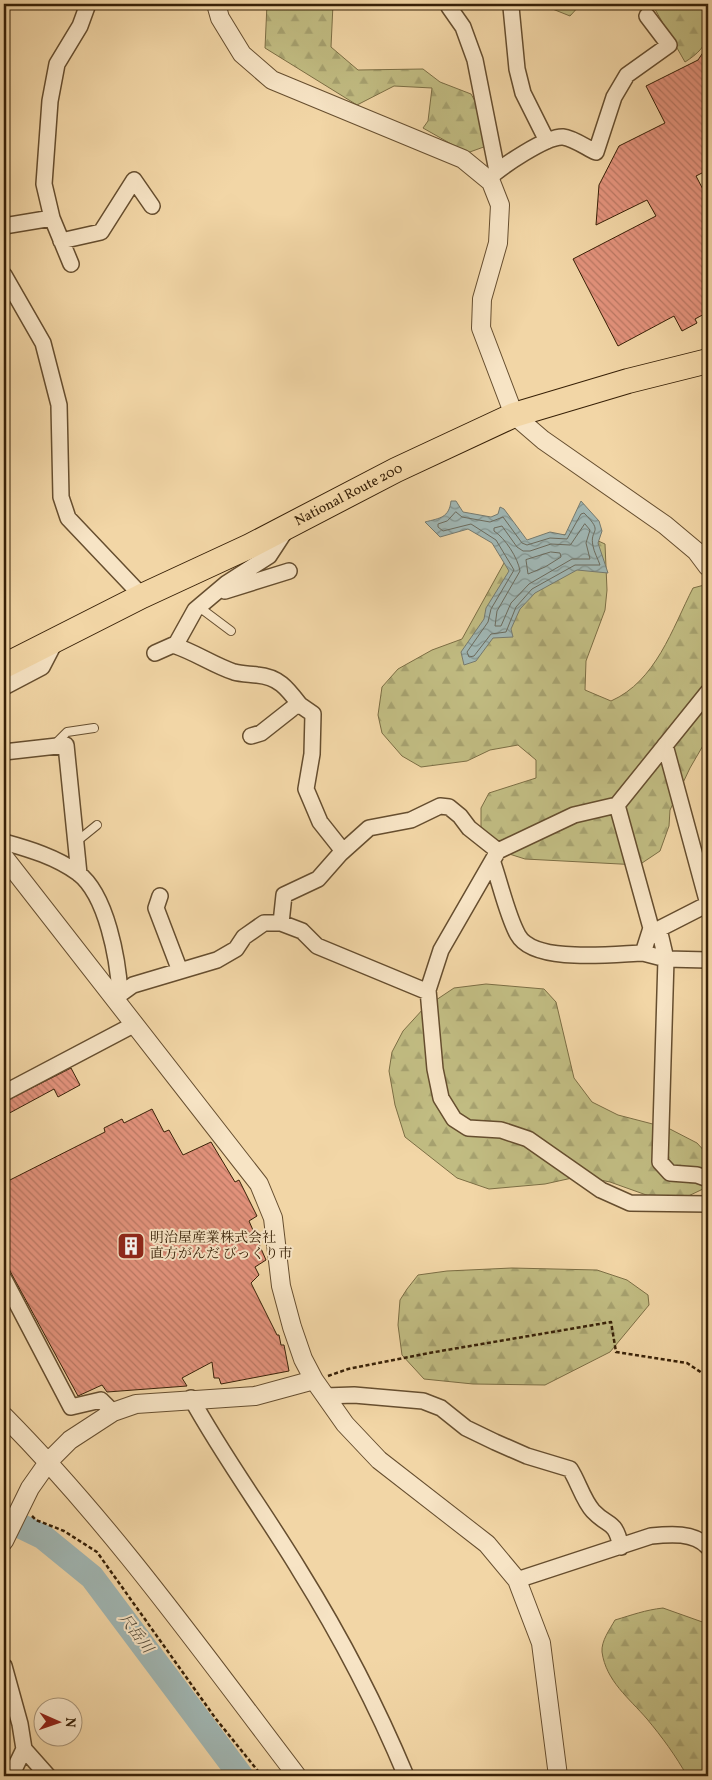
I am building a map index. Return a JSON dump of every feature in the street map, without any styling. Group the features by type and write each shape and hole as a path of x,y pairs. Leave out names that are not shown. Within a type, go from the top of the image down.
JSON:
{"highway":[{"name":"National Route 200","path":"4,666 142,596 288,526 396,470 514,414 628,381 708,361"}],"street":[{"path":"71,264 52,218 44,184 50,101 57,64 80,26 88,4"},
{"path":"216,4 220,18 242,54 272,80 463,158 492,175"},
{"path":"449,7 463,27 475,60 492,175 491,182 500,204 498,243 482,299 481,328 514,414 544,440 665,525 696,551 708,567"},
{"path":"511,7 517,69 523,93 547,142"},
{"path":"492,175 547,142 564,137 596,152 614,97 627,75 669,45 648,16"},
{"path":"61,241 101,232 134,180 152,206"},
{"path":"4,226 52,218"},
{"path":"4,275 43,343 59,405 62,497 68,518 142,596"},
{"path":"175,646 199,607 269,556 288,526"},
{"path":"214,595 289,571"},
{"path":"4,687 42,667 56,639"},
{"path":"155,653 175,646 197,653 214,664 236,673 272,676 285,685 300,705 313,714 312,754 306,789 320,822 343,851"},
{"path":"708,692 616,805 574,816 495,857 441,950 428,992 435,1069 441,1098 454,1119 468,1128 501,1130 528,1139 601,1190 630,1203 708,1204"},
{"path":"251,736 261,733 294,706 300,705"},
{"path":"4,752 66,745 80,874"},
{"path":"642,953 655,929 708,904 665,746"},
{"path":"616,805 666,959 660,1162 670,1173 697,1175 708,1179"},
{"path":"280,923 284,894 318,879 343,851 369,828 411,820 440,806 449,807 460,816 495,857 518,937 533,946 550,953 570,956 642,953 666,959 708,960"},
{"path":"4,842 34,850 80,874 95,893 104,916 118,996"},
{"path":"4,857 118,996 135,1024 259,1184 273,1218 281,1286 292,1327 303,1359 325,1396 345,1424 379,1460 487,1544 517,1580 541,1644 558,1776"},
{"path":"160,896 156,908 180,971"},
{"path":"118,996 133,985 217,960 236,949 244,937 264,922 280,923 302,931 317,946 428,992"},
{"path":"4,1093 135,1024"},
{"path":"4,1279 71,1407 101,1400 113,1412"},
{"path":"4,1541 20,1507 49,1461 70,1440 113,1412 136,1404 191,1398 255,1396 314,1380"},
{"path":"325,1396 354,1395 423,1401 441,1408 466,1428 494,1442 528,1456 570,1469 593,1510 614,1526 621,1546"},
{"path":"191,1398 212,1437 300,1569 347,1648 386,1727 406,1776"},
{"path":"4,1416 49,1461 131,1558 297,1776"},
{"path":"517,1580 651,1536 672,1534 696,1540 708,1547"},
{"path":"4,1666 20,1724 24,1749 48,1776"},
{"path":"11,1776 24,1749"}],"lane":[{"path":"199,607 231,631"},
{"path":"52,746 67,732 94,728"},
{"path":"76,842 97,825"}],"path":[{"path":"314,1380 348,1369 428,1353 611,1322 616,1352 687,1363 708,1378"},
{"path":"20,1507 36,1520 64,1531 97,1552 216,1719 262,1776"}],"green space":[{"path":"267,4 333,4 331,47 358,70 423,69 440,82 471,94 486,120 492,144 467,153 423,128 428,121 432,88 394,86 357,105 265,48"},
{"path":"540,4 581,4 570,16"},
{"path":"652,4 708,4 707,38 694,56 685,62"},
{"path":"570,534 585,535 605,544 607,590 605,610 586,661 585,690 611,701 627,692 640,681 661,652 693,588 708,584 708,737 690,768 670,810 669,826 660,851 639,865 525,859 503,852 481,827 481,808 489,793 536,778 536,760 518,745 490,750 467,761 421,767 402,756 382,733 378,715 382,687 398,669 432,650 462,639 509,554 545,537"},
{"path":"486,984 544,989 556,1002 574,1078 592,1102 618,1115 668,1128 697,1143 708,1155 708,1176 703,1189 682,1199 652,1197 610,1182 581,1176 545,1184 489,1189 457,1178 405,1137 395,1105 389,1071 392,1052 403,1031 424,1008 454,988"},
{"path":"512,1268 597,1270 627,1280 648,1295 649,1305 610,1352 545,1385 473,1384 424,1379 402,1355 398,1325 400,1300 418,1275 447,1271"},
{"path":"663,1608 708,1624 708,1776 687,1776 658,1733 613,1680 604,1662 603,1644 615,1620 644,1611"}],"water":[{"path":"451,501 456,501 463,512 491,517 498,514 500,507 504,509 527,540 550,532 565,535 581,501 599,521 602,531 598,543 608,573 577,570 535,593 520,609 511,629 513,637 493,638 476,661 464,665 461,652 484,619 486,608 509,571 492,543 468,529 440,537 425,522 446,514"}],"building":[{"path":"708,45 708,170 696,176 708,199 708,312 695,319 697,323 682,331 674,316 618,346 573,259 656,216 647,200 596,225 599,185 619,146 665,123 646,86 698,60"},
{"path":"71,1068 80,1085 58,1097 54,1089 4,1116 4,1102"},
{"name":"明治屋産業株式会社 直方がんだ びっくり市","path":"152,1109 164,1132 169,1130 183,1155 211,1142 235,1182 239,1180 257,1216 249,1221 266,1260 255,1267 259,1275 251,1283 277,1335 279,1335 281,1345 284,1345 289,1371 221,1384 219,1378 214,1378 212,1362 182,1378 187,1386 107,1392 102,1385 78,1396 4,1260 4,1183 105,1132 104,1128 122,1119 124,1123"}],"waterway":[{"name":"尺岳川","path":"4,1518 43,1537 92,1577 241,1776"}],"place":[{"name":"明治屋産業株式会社 直方がんだ びっくり市","path":"131,1246"}]}
